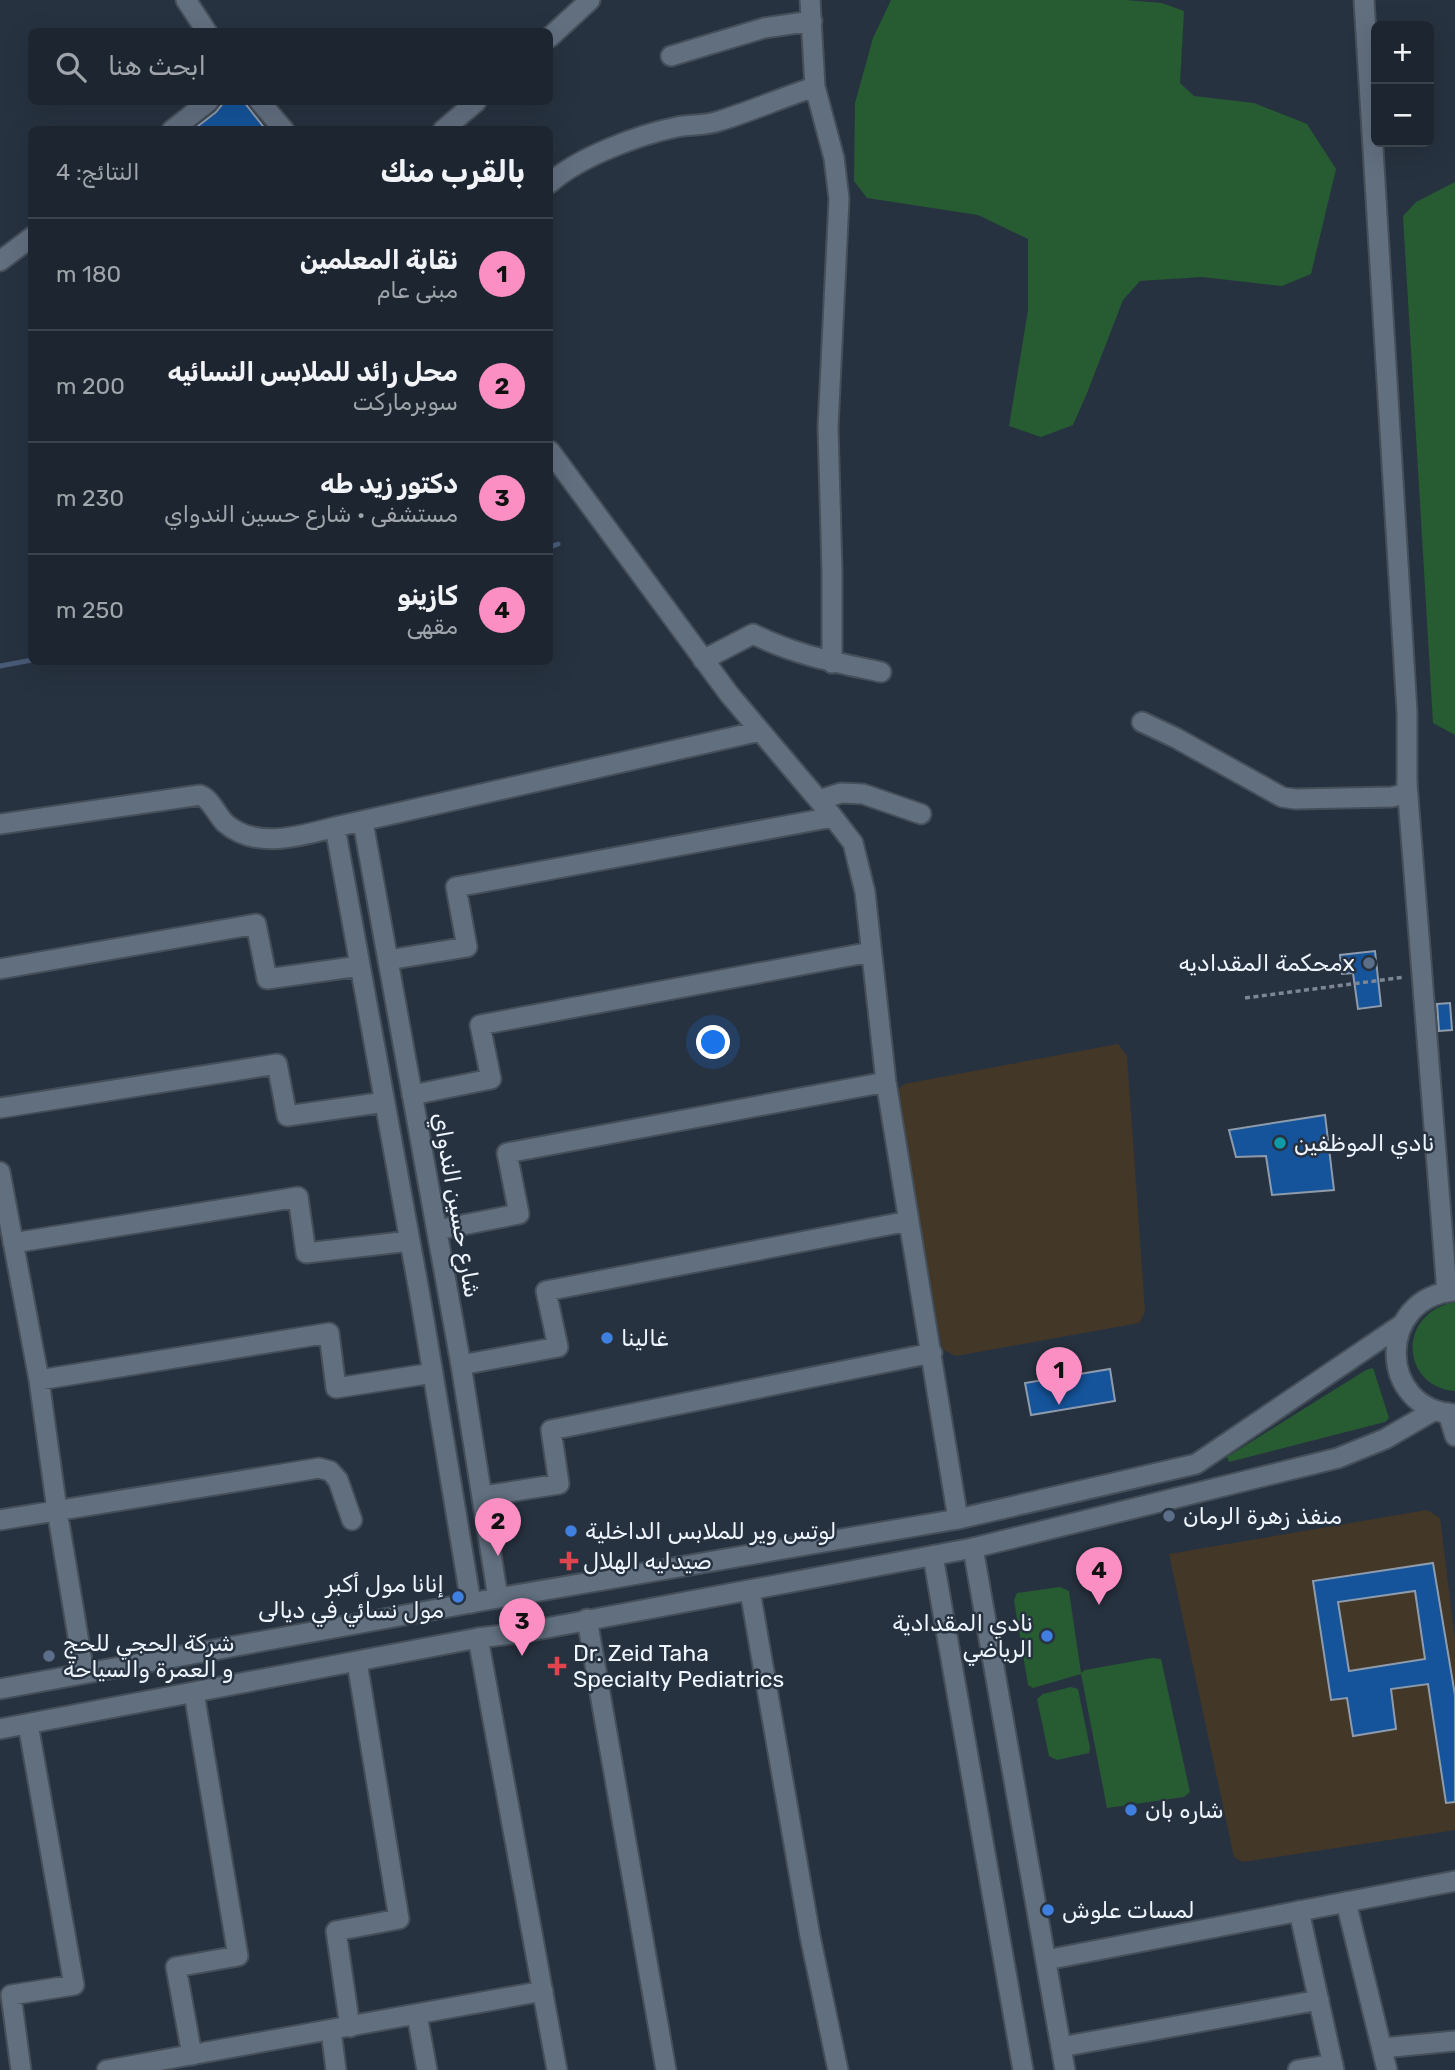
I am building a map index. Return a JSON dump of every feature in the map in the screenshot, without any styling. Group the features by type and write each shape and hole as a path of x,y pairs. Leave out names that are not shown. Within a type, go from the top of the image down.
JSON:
{"street":[{"path":"186,0 204,28"},
{"path":"553,34 590,0"},
{"path":"810,0 815,87 834,158 839,199 828,427 832,663"},
{"path":"0,1689 498,1598 958,1520 1196,1464 1401,1325 1418,1305 1428,1298 1451,1291 1421,975 1407,788 1407,712 1364,0"},
{"path":"671,56 764,28 812,21"},
{"path":"553,180 561,173 606,150 677,127 716,122 815,87"},
{"path":"177,126 204,105"},
{"path":"263,105 281,126"},
{"path":"448,126 472,105"},
{"path":"0,261 28,240"},
{"path":"553,455 703,660 853,843 864,892 886,1082 958,1520"},
{"path":"703,660 752,634 779,647 832,663 881,672"},
{"path":"1142,722 1210,756 1282,797 1392,797 1407,788"},
{"path":"0,824 200,795 206,798 231,828 258,839 298,837 760,731"},
{"path":"819,800 841,793 863,794 921,814"},
{"path":"388,960 467,947 456,887 833,817"},
{"name":"شارع حسين الندواي","path":"363,822 484,1496 498,1598"},
{"path":"335,827 410,1241 471,1603"},
{"path":"0,969 256,924 267,979 360,966"},
{"path":"412,1095 491,1079 480,1025 871,952"},
{"path":"0,1108 277,1064 287,1116 385,1102"},
{"path":"437,1230 519,1214 507,1153 886,1082"},
{"path":"0,1172 38,1380 84,1673"},
{"path":"13,1243 298,1198 306,1253 410,1241"},
{"path":"461,1365 558,1347 546,1291 909,1221"},
{"path":"1401,1325 1395,1350 1399,1375 1413,1396 1446,1412 1455,1436"},
{"path":"38,1380 329,1333 336,1388 433,1373"},
{"path":"484,1496 559,1484 551,1430 932,1353"},
{"path":"0,1729 973,1548 1338,1458 1446,1412"},
{"path":"0,1520 319,1468 330,1471 338,1480 352,1520"},
{"path":"973,1548 1065,2070"},
{"path":"933,1556 1023,2070"},
{"path":"750,1591 810,1936 838,2070"},
{"path":"587,1619 666,2070"},
{"path":"478,1638 557,2070"},
{"path":"336,2070 341,2028 336,1931 399,1919 357,1662"},
{"path":"192,2055 176,1967 238,1956 194,1693"},
{"path":"21,2070 11,1995 74,1985 28,1724"},
{"path":"1046,1960 1455,1881"},
{"path":"1346,1902 1387,2070"},
{"path":"1298,2070 1333,2067 1299,1911"},
{"path":"107,2070 172,2064 192,2055 542,1991"},
{"path":"1061,2047 1319,2000"},
{"path":"417,2015 427,2070"},
{"path":"1382,2048 1455,2042"}],"path":[{"path":"1245,998 1421,975"}],"shaded area":[{"path":"1118,1044 1127,1056 1145,1312 1139,1323 956,1356 942,1349 897,1090 904,1084"},
{"path":"1427,1510 1440,1518 1455,1639 1455,1830 1243,1862 1234,1857 1169,1554"}],"green space":[{"path":"891,0 1126,0 1162,3 1184,11 1180,83 1194,96 1254,103 1307,124 1336,169 1311,274 1282,286 1202,277 1140,281 1123,300 1073,425 1041,437 1009,426 1028,310 1028,239 978,215 867,198 854,181 855,103 873,38"},
{"path":"1455,182 1455,735 1433,723 1403,216 1416,202"},
{"path":"1455,1302 1455,1391 1437,1386 1424,1377 1416,1364 1413,1349 1415,1334 1423,1320 1436,1309"},
{"path":"1373,1368 1389,1418 1385,1422 1229,1462 1227,1457"},
{"path":"1060,1587 1069,1591 1081,1673 1085,1670 1152,1658 1161,1659 1190,1792 1184,1797 1107,1808 1081,1674 1033,1688 1028,1685 1014,1600 1017,1593"},
{"path":"1071,1687 1078,1689 1090,1748 1089,1753 1057,1760 1049,1756 1037,1699 1043,1694"}],"building":[{"path":"222,105 246,105 263,126 198,126"},
{"path":"1375,951 1381,1006 1358,1009 1353,973 1342,974 1340,955"},
{"path":"1450,1003 1452,1030 1439,1031 1437,1004"},
{"name":"نادي الموظفين","path":"1325,1115 1334,1190 1272,1195 1266,1156 1236,1157 1229,1130"},
{"path":"1110,1369 1115,1401 1031,1415 1025,1383"},
{"path":"1433,1563 1455,1695 1455,1802 1446,1803 1428,1684 1391,1689 1396,1729 1353,1736 1347,1698 1331,1700 1313,1581","holes":["1415,1591 1425,1659 1349,1671 1338,1602"]}],"waterway":[{"path":"553,546 558,544"},
{"path":"0,666 28,661"}],"place":[{"name":"محكمة المقداديهx","path":"1369,963"},
{"name":"نادي الموظفين","path":"1280,1143"},
{"name":"غالينا","path":"607,1338"},
{"name":"نقابة المعلمين","path":"1059,1405"},
{"name":"منفذ زهرة الرمان","path":"1169,1516"},
{"name":"لوتس وير للملابس الداخلية","path":"571,1531"},
{"name":"محل رائد للملابس النسائيه","path":"498,1556"},
{"name":"صيدليه الهلال","path":"569,1561"},
{"name":"إنانا مول أكبر مول نسائي في ديالى","path":"458,1597"},
{"name":"كازينو","path":"1099,1605"},
{"name":"نادي المقدادية الرياضي","path":"1047,1636"},
{"name":"شركة الحجي للحج و العمرة والسياحة","path":"49,1656"},
{"name":"دكتور زيد طه","path":"522,1656"},
{"name":"Dr. Zeid Taha Specialty Pediatrics","path":"557,1666"},
{"name":"شاره بان","path":"1131,1810"},
{"name":"لمسات علوش","path":"1048,1910"}]}
